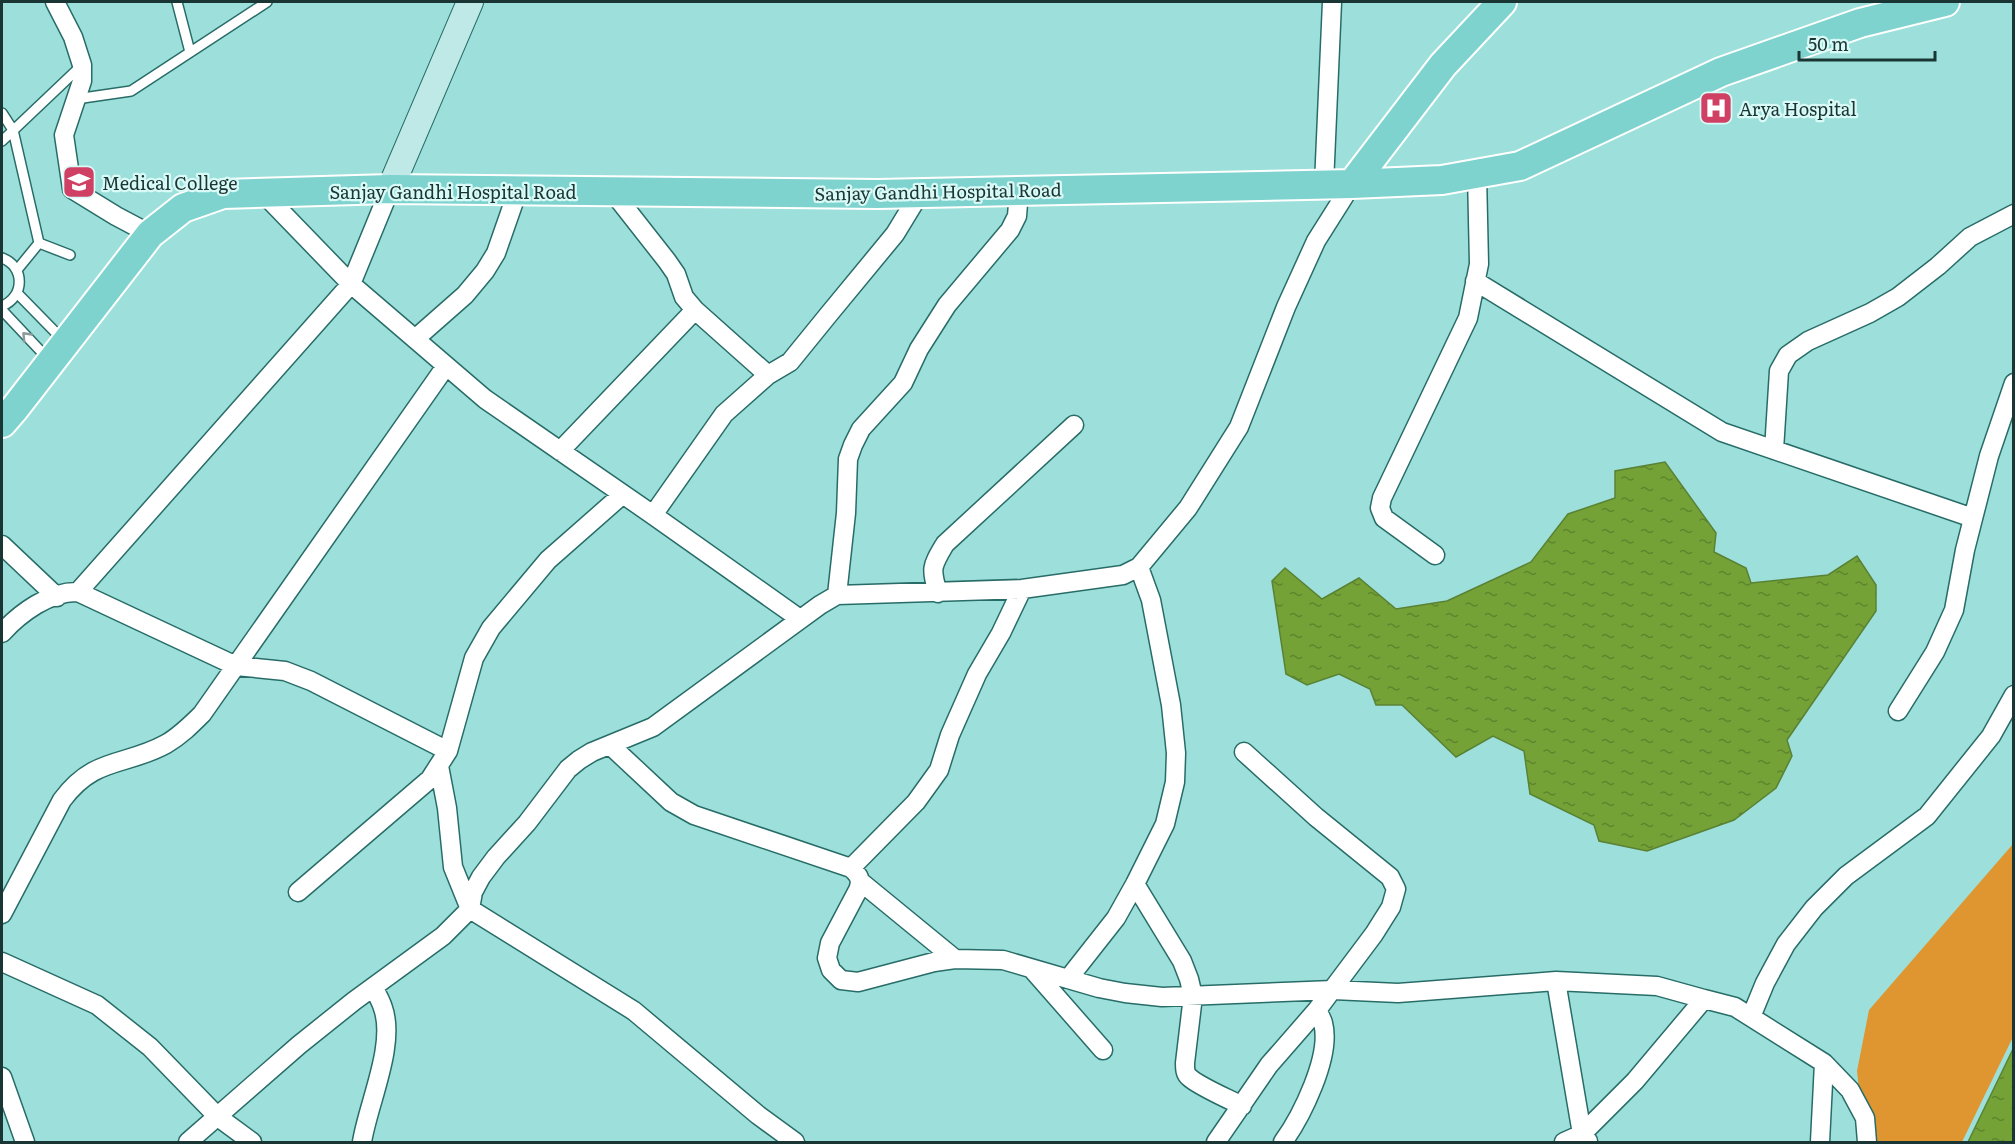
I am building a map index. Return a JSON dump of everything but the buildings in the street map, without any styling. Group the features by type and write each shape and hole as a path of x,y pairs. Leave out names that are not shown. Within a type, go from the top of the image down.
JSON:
{"main road":[{"path":"390,189 470,2"},
{"path":"1352,184 1443,65 1502,2"},
{"name":"Sanjay Gandhi Hospital Road","path":"2,423 150,234 183,208 223,195 390,189 920,193 1442,180 1521,166 1721,72 1860,23 1946,2"}],"street":[{"path":"55,2 73,37 82,65 82,81 64,135 72,189 150,234"},
{"path":"1324,184 1332,2"},
{"path":"1435,555 1384,518 1380,508 1382,498 1468,318 1479,264 1477,174"},
{"path":"188,1143 299,1046 442,936 470,909 473,892 481,877 568,770 579,760 592,752 653,727 800,619 837,595 1022,589 1124,575 1139,567 1188,508 1239,427 1286,307 1316,241 1352,184"},
{"path":"78,592 351,284 390,189"},
{"path":"415,339 465,295 485,271 496,253 518,190"},
{"path":"837,595 846,513 848,459 853,445 861,429 903,383 920,349 947,305 1010,230 1017,216 1019,190"},
{"path":"612,191 676,274 684,297 695,310 768,375"},
{"path":"263,193 351,284 485,399 800,619"},
{"path":"653,515 724,414 768,375 790,362 895,234 920,193"},
{"path":"1774,450 1779,371 1788,355 1808,341 1870,313 1898,297 1970,237 2013,214"},
{"path":"1475,281 1722,432 1973,518"},
{"path":"560,451 695,310"},
{"path":"2,914 62,800 74,785 96,770 166,744 185,732 202,714 446,366"},
{"path":"1898,711 1935,652 1954,610 1965,550 1989,456 2013,383"},
{"path":"938,593 932,574 934,562 945,544 1074,425"},
{"path":"298,892 430,779 443,759 474,658 491,628 548,560 622,494"},
{"path":"2,545 57,597"},
{"path":"1068,979 1116,918 1135,884 1165,824 1175,782 1176,753 1171,705 1151,600 1139,567"},
{"path":"1022,589 1001,633 977,674 950,735 939,770 916,802 856,875 830,943 827,958 831,970 842,980 858,982 934,962 955,959 1003,960 1125,993 1162,997 1333,990 1398,993 1556,981 1657,986 1735,1007 1824,1063 1850,1090 1860,1108 1865,1118 1867,1143"},
{"path":"2,633 25,611 38,603 71,592 78,592 236,666 285,671 311,681 443,759"},
{"path":"1751,1017 1765,983 1786,944 1814,908 1846,876 1927,816 1991,736 2013,695"},
{"path":"610,745 671,802 694,815 856,875 955,959"},
{"path":"1216,1143 1269,1065 1333,990 1380,925 1391,907 1396,889 1390,876 1316,817 1244,752"},
{"path":"443,759 453,867 470,909 634,1011 784,1139"},
{"path":"1135,884 1182,961 1192,996 1185,1072 1189,1077 1242,1106"},
{"path":"2,962 97,1005 150,1047 218,1117 252,1143"},
{"path":"1032,969 1103,1050"},
{"path":"1556,981 1586,1138"},
{"path":"362,1143 381,1069 386,1023 384,1009 373,987"},
{"path":"1564,1143 1586,1138 1704,999"},
{"path":"1282,1143 1302,1112 1323,1053 1323,1024 1317,1010"},
{"path":"1820,1143 1824,1063"},
{"path":"2,1077 26,1143"}],"lane":[{"path":"177,2 190,52"},
{"path":"76,99 130,91 267,2"},
{"path":"2,141 82,65"},
{"path":"2,112 13,130 39,243"},
{"path":"39,243 70,255"},
{"path":"17,270 39,243"},
{"path":"2,258 12,263 20,278 17,293 12,300 2,306"},
{"path":"17,293 58,352"},
{"path":"2,310 58,352"}],"shaded area":[{"path":"2013,844 2013,1037 1962,1142 1873,1142 1860,1098 1857,1071 1869,1010"}],"water":[{"path":"1665,462 1716,533 1714,552 1746,568 1751,583 1828,575 1857,556 1876,585 1876,611 1787,740 1792,756 1776,788 1734,820 1647,851 1599,841 1594,825 1530,794 1524,751 1493,736 1456,757 1402,705 1376,705 1370,689 1339,674 1307,685 1286,674 1272,581 1285,568 1322,599 1359,578 1396,609 1447,601 1531,562 1568,514 1615,498 1615,471"},
{"path":"2013,1049 2013,1142 1968,1142"}],"place":[{"name":"Arya Hospital","path":"1716,108"},
{"name":"Medical College","path":"79,182"}]}
